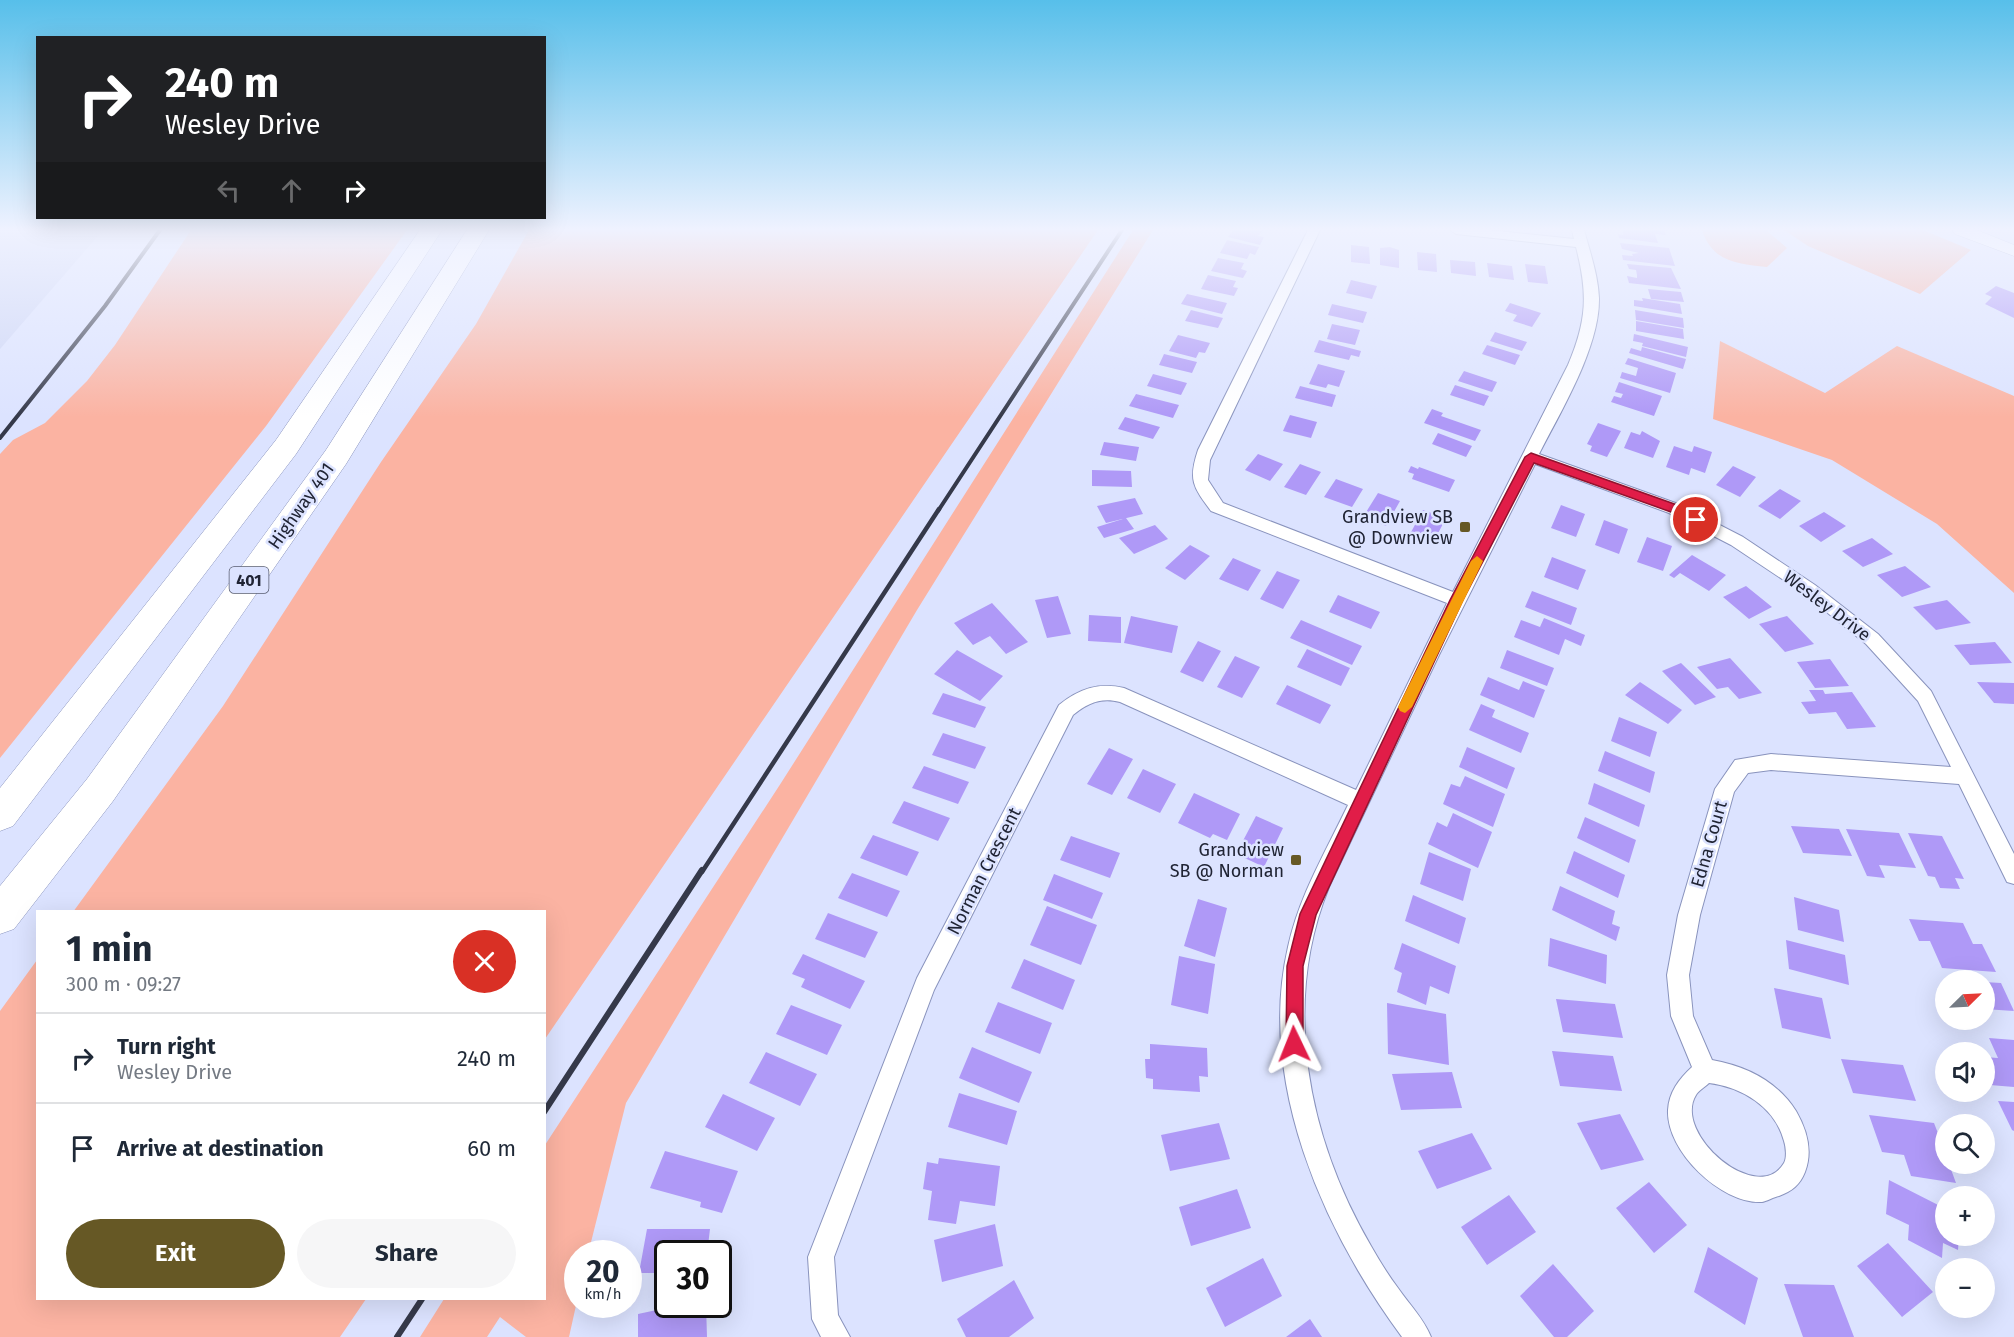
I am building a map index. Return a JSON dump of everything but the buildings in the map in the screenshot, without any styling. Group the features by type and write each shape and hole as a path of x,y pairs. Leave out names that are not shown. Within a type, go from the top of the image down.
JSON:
{"highway":[{"path":"0,815 286,447 389,292"},
{"name":"Highway 401","path":"0,916 100,790 336,457 439,292"}],"street":[{"path":"1283,292 1206,450 1198,474 1202,487 1217,507 1457,600"},
{"path":"1418,1337 1398,1312 1355,1244 1326,1182 1307,1128 1297,1076 1293,1028 1295,966 1308,914 1360,801 1457,600 1531,457 1589,328 1592,303 1590,292"},
{"name":"Wesley Drive","path":"1531,457 1675,509 1737,541 1809,589 1872,639 1924,696 2014,876"},
{"name":"Norman Crescent","path":"837,1337 825,1319 821,1257 925,986 1066,711 1089,694 1107,690 1124,695 1360,801"},
{"name":"Edna Court","path":"1705,1071 1682,1016 1678,975 1689,915 1725,789 1742,766 1771,762 1963,776"},
{"path":"1705,1071 1725,1073 1762,1091 1779,1107 1791,1125 1797,1144 1797,1162 1790,1177 1777,1186 1760,1189 1721,1175 1703,1161 1690,1143 1682,1125 1679,1107 1683,1091 1691,1079 1705,1071"}],"shaded area":[{"path":"0,292 49,292 0,349"},
{"path":"150,292 362,292 266,426 0,758 0,454 13,440 45,423 87,381 115,345"},
{"path":"494,292 1055,292 546,1038 546,910 74,910 223,706 381,462 476,324"},
{"path":"1093,292 1114,292 917,610 626,1103 592,1240 564,1240 564,1318 573,1318 569,1337 526,1337 500,1317 487,1337 420,1337 443,1300 546,1300 546,1143 781,783"},
{"path":"1720,341 1825,393 1897,346 2014,396 2014,593 1937,524 1832,460 1713,419"},
{"path":"36,961 36,1300 365,1300 340,1337 0,1337 0,1011"}],"railway":[{"path":"0,438 115,292"},
{"path":"938,511 1081,292"},
{"path":"702,872 939,509"},
{"path":"546,1109 702,870"},
{"path":"397,1337 421,1300"}],"slow traffic":[{"path":"1405,707 1477,561"}],"place":[{"name":"Grandview SB @ Downview","path":"1465,527"},
{"name":"Grandview SB @ Norman","path":"1296,860"}],"route":[{"path":"1294,1044 1295,966 1308,914 1457,600 1531,457 1675,509 1696,520"}]}
